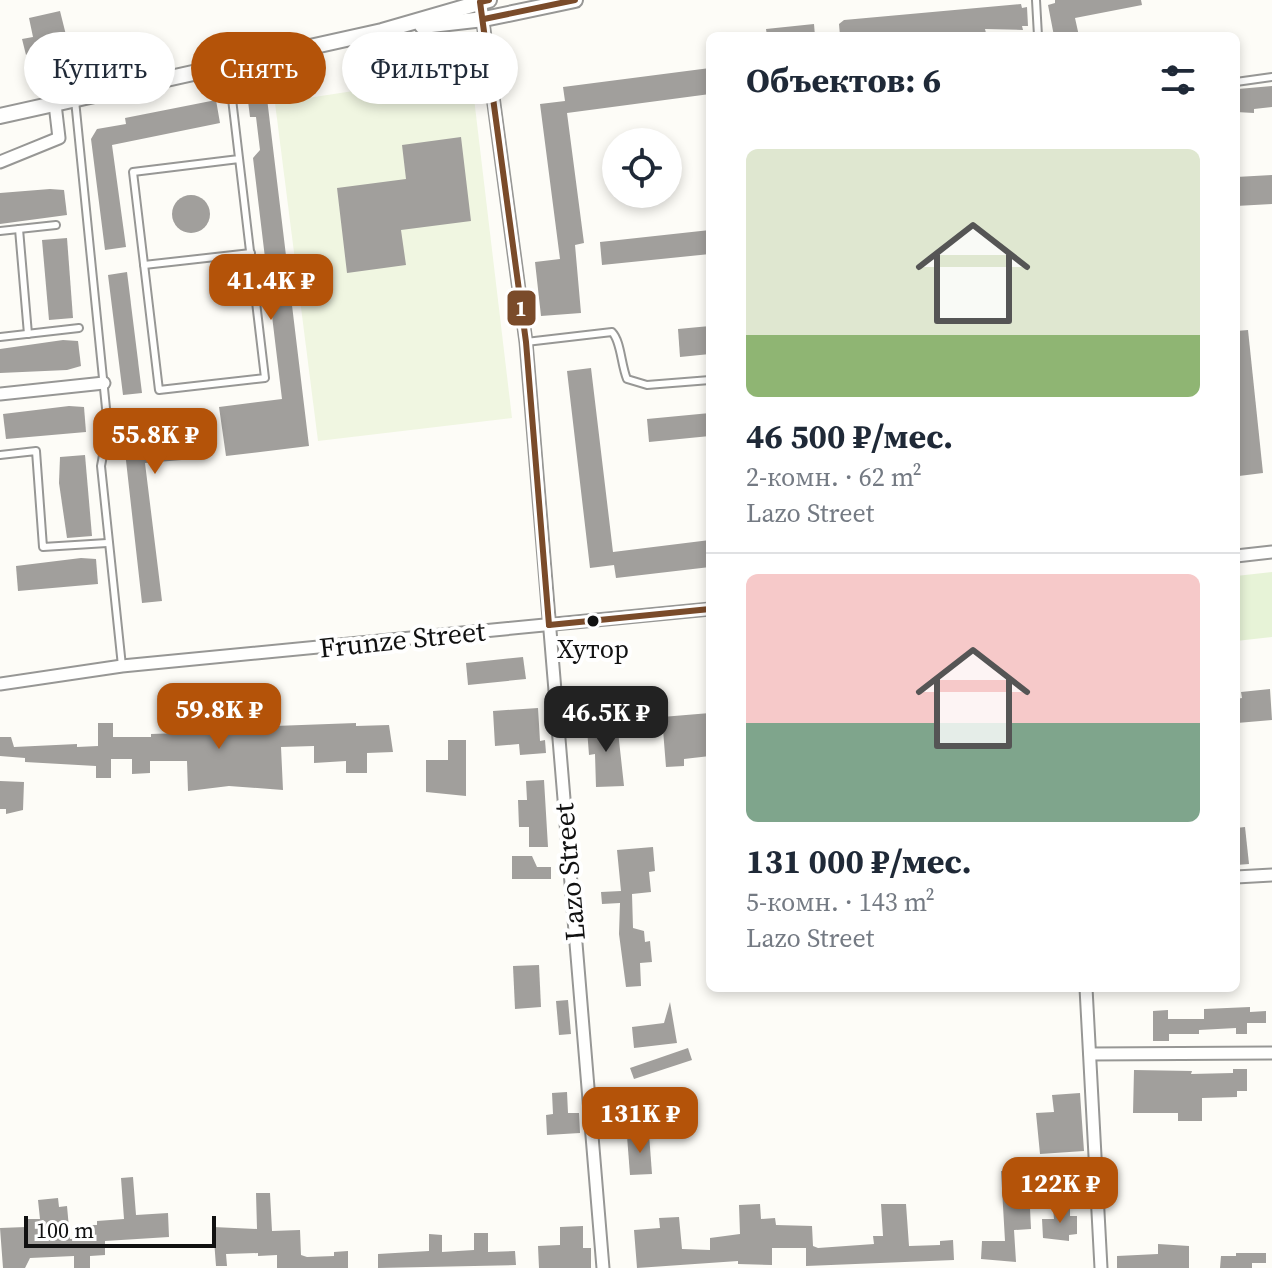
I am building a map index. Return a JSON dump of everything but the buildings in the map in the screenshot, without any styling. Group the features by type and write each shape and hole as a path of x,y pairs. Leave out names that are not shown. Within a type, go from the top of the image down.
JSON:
{"street":[{"path":"382,31 484,19 575,0"},
{"path":"326,43 382,31 483,1"},
{"name":"Lazo Street","path":"483,1 526,342 603,1268"},
{"path":"0,116 55,104 59,138 0,162"},
{"path":"0,394 104,383"},
{"path":"1240,556 1272,552"},
{"name":"Frunze Street","path":"0,684 122,666 706,609"},
{"path":"1240,877 1272,875"},
{"path":"1086,992 1101,1268"},
{"path":"1090,1054 1272,1053"}],"lane":[{"path":"1036,0 1038,32"},
{"path":"1240,81 1272,77"},
{"path":"75,104 108,428 101,466 122,666"},
{"path":"233,104 265,378 159,390 133,172 239,159"},
{"path":"0,231 56,225"},
{"path":"19,229 28,334"},
{"path":"144,265 251,253"},
{"path":"0,337 79,328"},
{"path":"526,342 612,332 617,336 620,365 627,379 647,385 706,380"},
{"path":"0,455 36,451 43,547 107,543"}],"green space":[{"path":"342,93 342,104 475,104 512,418 318,441 275,104 326,104 326,95"},
{"path":"1272,572 1272,637 1240,641 1240,576"}],"transit line":[{"name":"1","path":"489,0 480,2 526,342 549,625"},
{"name":"1","path":"484,19 575,0"},
{"name":"1","path":"549,625 706,609"}],"place":[{"name":"Хутор","path":"593,621"}]}
